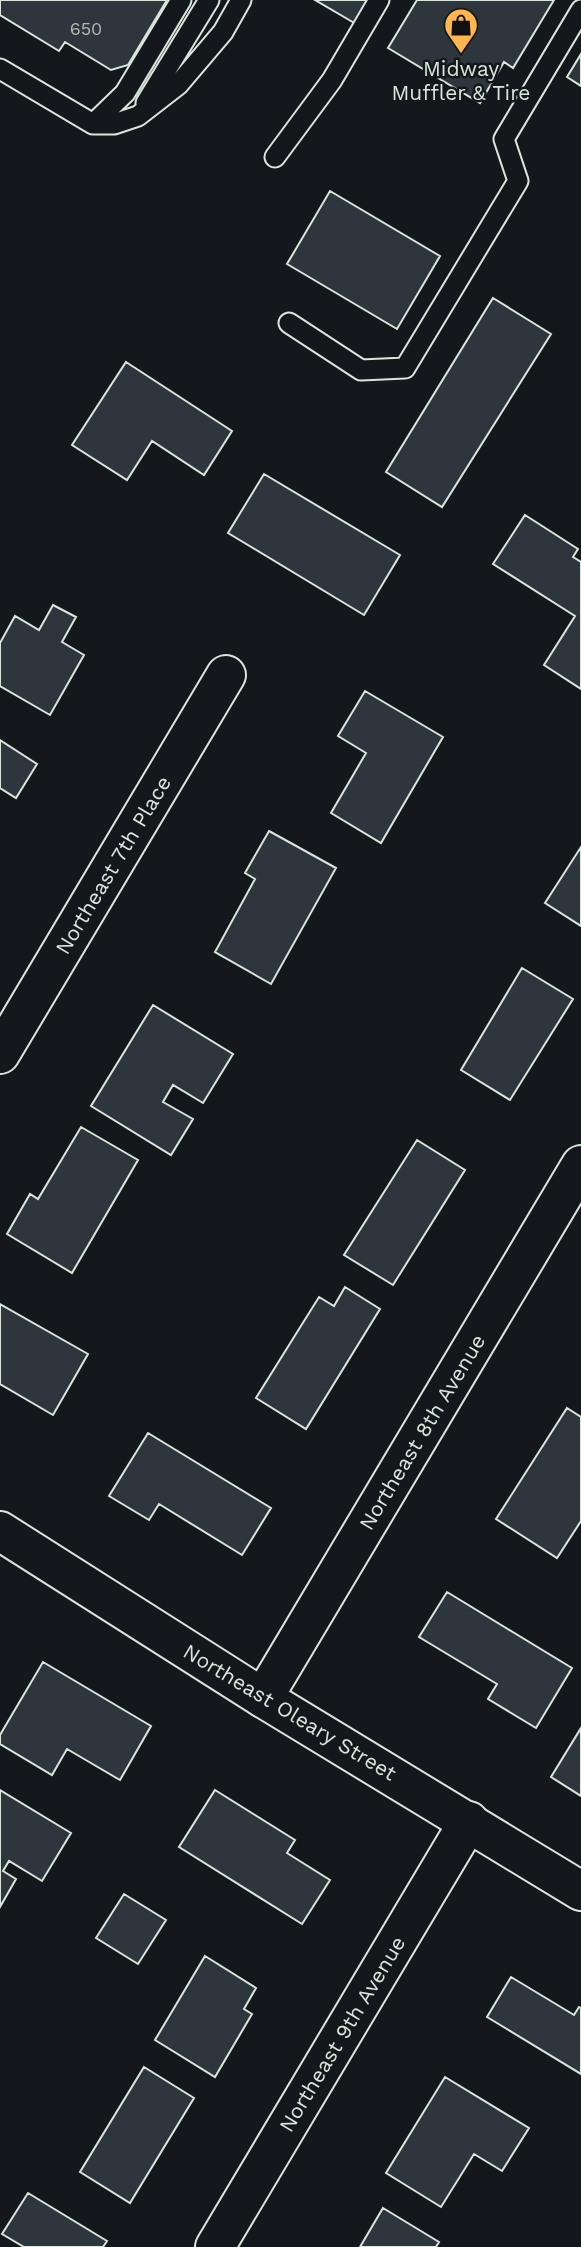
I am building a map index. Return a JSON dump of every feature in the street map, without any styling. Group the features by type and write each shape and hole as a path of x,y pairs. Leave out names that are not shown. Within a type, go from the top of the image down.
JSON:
{"street":[{"name":"Northeast 7th Place","path":"0,1054 226,675"},
{"name":"Northeast 8th Avenue","path":"263,1698 581,1165"},
{"name":"Northeast Oleary Street","path":"2,1536 581,1891"},
{"name":"Northeast 9th Avenue","path":"215,2247 469,1821"}],"lane":[{"path":"93,124 125,93 181,0"},
{"path":"138,116 209,0"},
{"path":"0,69 93,124 114,124 138,116 177,85 223,32 241,0"},
{"path":"275,157 332,79 379,0"},
{"path":"289,323 361,370 405,368 518,181 504,139 581,10"}],"building":[{"path":"0,0 167,0 128,65 111,70 65,42 59,51 0,15"},
{"path":"315,0 370,0 356,24"},
{"name":"Midway Muffler & Tire","path":"417,0 554,0 513,68 504,62 480,103 388,48"},
{"path":"581,54 581,86 567,77"},
{"path":"330,191 440,256 397,329 287,264"},
{"path":"493,298 551,334 442,507 386,472"},
{"path":"126,362 232,431 204,475 152,441 127,480 72,445"},
{"path":"264,474 400,555 364,615 228,533"},
{"path":"525,515 578,549 573,557 581,562 581,689 544,665 575,616 493,564"},
{"path":"53,605 76,617 62,642 84,655 50,715 0,686 0,643 15,616 39,630"},
{"path":"365,691 443,737 381,843 331,813 366,753 338,736"},
{"path":"0,740 37,764 16,798 0,788"},
{"path":"269,831 336,868 271,984 215,952 255,879 245,873"},
{"path":"581,847 581,926 545,903"},
{"path":"522,968 573,999 510,1100 461,1070"},
{"path":"153,1005 233,1054 203,1103 173,1085 163,1102 193,1119 171,1155 91,1106"},
{"path":"81,1127 138,1160 72,1273 7,1234 30,1194 38,1199"},
{"path":"417,1140 465,1170 393,1285 344,1255"},
{"path":"345,1287 380,1309 306,1429 256,1398 319,1297 334,1306"},
{"path":"0,1304 88,1354 53,1415 0,1384"},
{"path":"567,1408 581,1417 581,1521 557,1558 496,1519"},
{"path":"148,1433 271,1508 242,1555 159,1504 149,1520 109,1496"},
{"path":"447,1592 572,1668 536,1728 488,1699 497,1684 419,1637"},
{"path":"43,1662 151,1726 120,1780 67,1749 52,1775 0,1744 0,1735"},
{"path":"581,1728 581,1796 551,1777"},
{"path":"0,1790 71,1833 42,1881 9,1861 3,1871 16,1879 0,1907"},
{"path":"215,1790 295,1840 287,1853 330,1880 302,1924 179,1847"},
{"path":"124,1894 166,1920 138,1964 96,1938"},
{"path":"205,1956 256,1988 244,2009 252,2014 215,2077 155,2040"},
{"path":"511,1977 574,2015 579,2007 581,2008 581,2074 487,2017"},
{"path":"144,2067 194,2098 130,2203 80,2172"},
{"path":"445,2077 529,2128 502,2171 474,2154 441,2207 386,2173"},
{"path":"28,2193 107,2241 103,2247 24,2247 2,2234"},
{"path":"383,2208 439,2242 436,2247 360,2247"}],"place":[{"name":"Midway Muffler & Tire","path":"461,55"}]}
